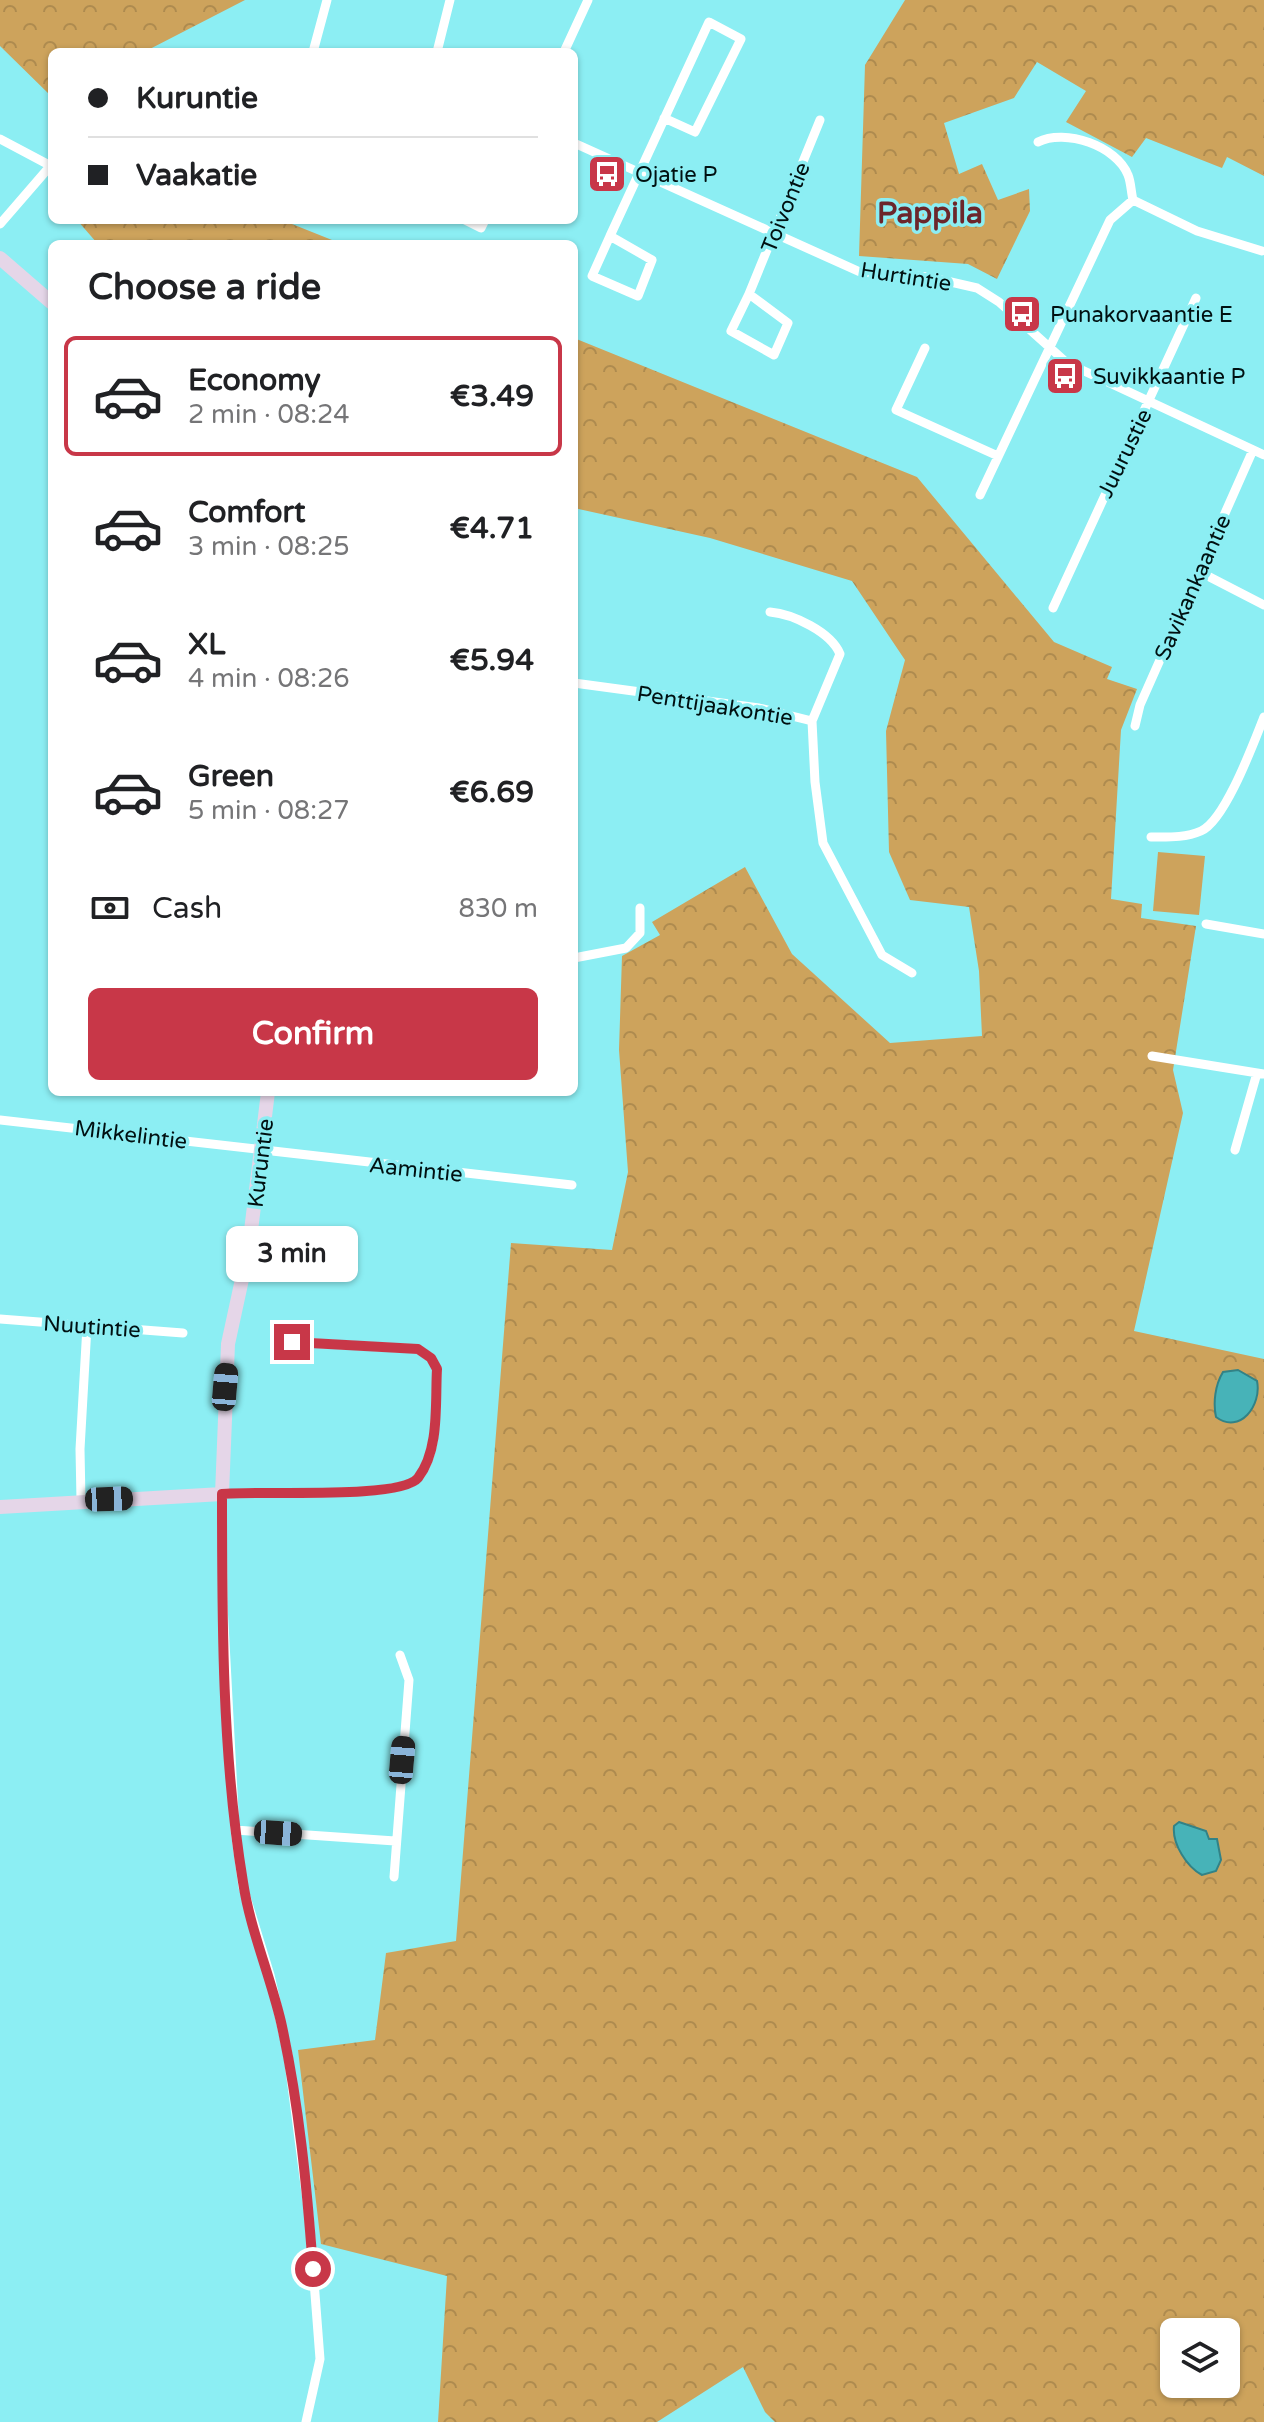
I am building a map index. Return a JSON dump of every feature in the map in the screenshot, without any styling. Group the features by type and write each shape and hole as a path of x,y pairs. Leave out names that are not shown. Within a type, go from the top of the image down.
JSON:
{"street":[{"path":"314,48 327,0"},
{"path":"438,48 450,0"},
{"path":"566,48 588,0"},
{"path":"610,236 652,260 638,296 592,276 638,172 709,22 741,39 695,132 664,118"},
{"name":"Toivontie","path":"749,294 788,323 774,355 731,331 820,120"},
{"path":"1038,142 1049,137 1078,139 1109,152 1128,173 1133,200"},
{"path":"0,139 48,163"},
{"name":"Hurtintie","path":"578,145 860,272 929,277 977,288 999,302 1067,363 1264,455"},
{"path":"0,224 48,168"},
{"path":"1133,200 1197,231 1262,251"},
{"path":"980,495 1110,220 1133,200"},
{"path":"0,258 48,300"},
{"name":"Juurustie","path":"1053,608 1196,298"},
{"path":"925,348 896,410 998,456"},
{"name":"Savikankaantie","path":"1135,726 1140,705 1253,450"},
{"path":"1198,571 1264,605"},
{"path":"770,612 783,613 834,641 840,654 812,721"},
{"name":"Penttijaakontie","path":"578,684 759,708 812,721 815,782 823,843 882,955 912,973"},
{"path":"1151,837 1176,837 1203,831 1219,814 1259,743 1264,717"},
{"path":"578,957 626,948 640,933 640,908"},
{"path":"1206,924 1264,934"},
{"path":"1152,1056 1261,1073 1235,1150"},
{"name":"Kuruntie","path":"268,1096 249,1247 228,1344 222,1494 223,1605 235,1830 243,1887 270,1975 288,2055 309,2216 320,2359 306,2422"},
{"name":"Mikkelintie","path":"0,1120 261,1149"},
{"name":"Aamintie","path":"261,1149 572,1185"},
{"name":"Nuutintie","path":"0,1319 183,1333"},
{"path":"81,1500 80,1449 87,1326"},
{"path":"0,1507 81,1500 374,1491 409,1485 417,1479 429,1455 437,1369 431,1358 418,1349 292,1342"},
{"path":"394,1877 409,1680 400,1655"},
{"path":"235,1830 395,1841"}],"green space":[{"path":"0,0 245,0 152,48 48,48 48,93 0,46"},
{"path":"905,0 1264,0 1264,176 1227,157 1222,168 1146,138 1132,157 1066,122 1086,91 1037,62 1014,98 944,123 959,174 982,164 998,200 1029,189 1030,211 997,279 968,264 859,256 865,65"},
{"path":"80,224 292,224 332,240 94,240"},
{"path":"578,340 917,477 1054,642 1112,667 1107,679 1137,689 1121,730 1111,899 1142,904 1141,918 1196,926 1173,1070 1183,1113 1134,1331 1264,1359 1264,2422 775,2422 765,2412 743,2367 657,2422 438,2422 447,2276 321,2244 298,2050 375,2040 386,1953 456,1941 511,1243 612,1250 628,1172 619,1050 622,956 660,935 652,922 745,867 792,954 890,1043 982,1036 979,971 969,907 910,900 889,852 886,731 905,660 852,581 710,538 578,509"},
{"path":"1158,852 1205,856 1199,915 1153,911"}],"water":[{"path":"1238,1370 1257,1381 1256,1399 1253,1408 1241,1420 1225,1422 1216,1417 1216,1388 1223,1372"},
{"path":"1179,1822 1206,1831 1209,1839 1217,1839 1221,1860 1216,1871 1202,1875 1186,1861 1174,1833 1174,1826"}],"place":[{"name":"Ojatie P","path":"607,174"},
{"name":"Punakorvaantie E","path":"1022,314"},
{"name":"Suvikkaantie P","path":"1065,376"}],"district":[{"name":"Pappila","path":"930,213"}],"route":[{"path":"292,1342 418,1349 431,1358 437,1369 429,1455 417,1479 409,1485 374,1491 222,1494 223,1605 235,1830 243,1887 270,1975 288,2055 313,2269"}]}
